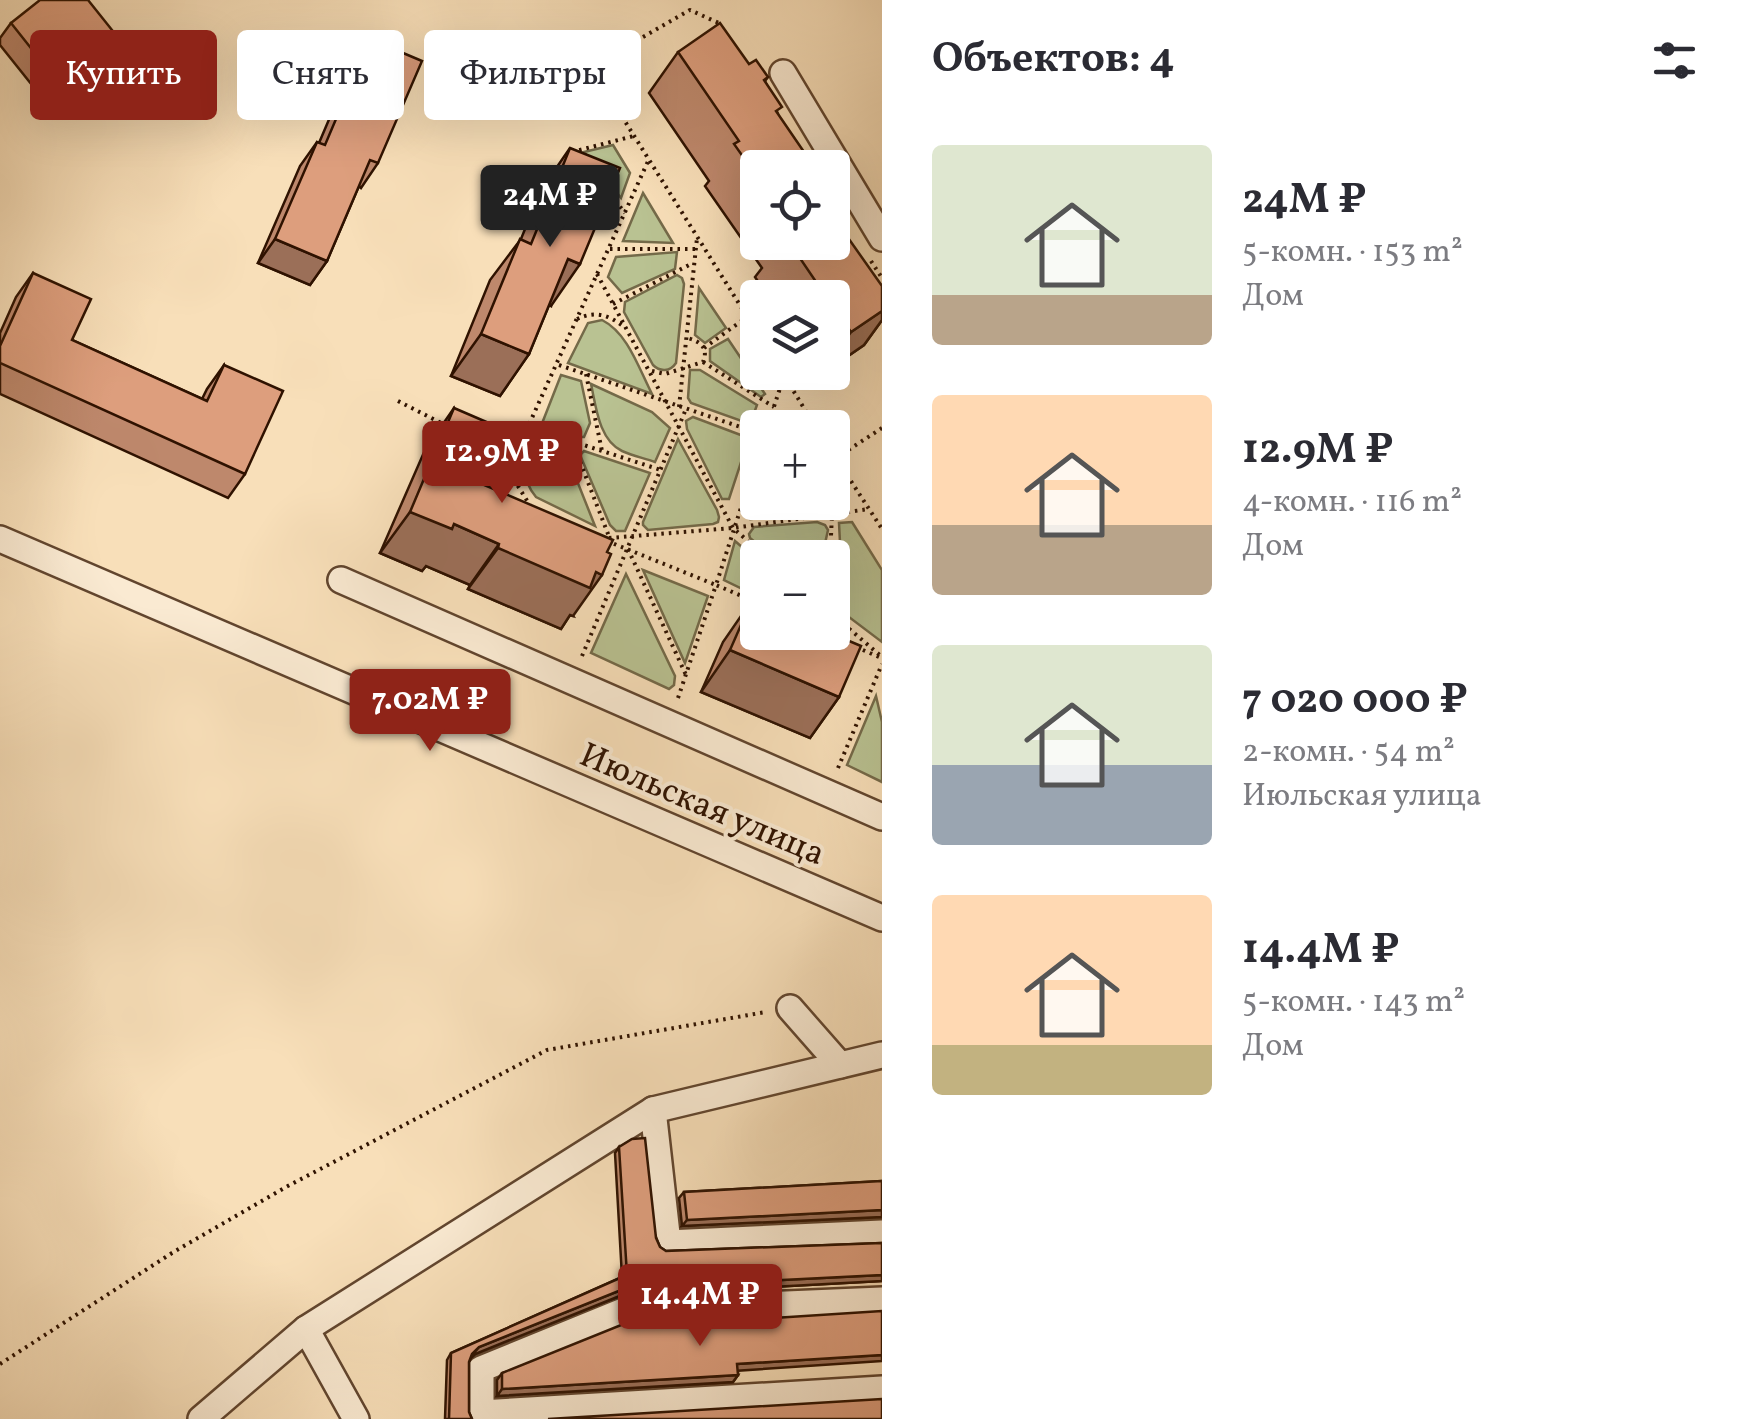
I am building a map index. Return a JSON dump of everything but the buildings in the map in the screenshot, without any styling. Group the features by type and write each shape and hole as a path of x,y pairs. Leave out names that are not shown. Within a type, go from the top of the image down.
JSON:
{"street":[{"path":"783,73 882,238"},
{"name":"Июльская улица","path":"0,539 882,918"},
{"path":"340,580 882,816"},
{"path":"790,1008 840,1065"},
{"path":"201,1419 306,1329 653,1110 882,1055"},
{"path":"653,1110 668,1243 882,1233"},
{"path":"882,1300 623,1311 481,1369 481,1416 882,1389"},
{"path":"306,1329 356,1419"}],"path":[{"path":"641,38 690,10 720,22"},
{"path":"624,120 740,305"},
{"path":"588,166 576,150 634,136"},
{"path":"533,511 516,483 517,451 649,159"},
{"path":"600,182 625,213"},
{"path":"582,656 679,426 697,236"},
{"path":"609,248 696,248"},
{"path":"613,304 694,262"},
{"path":"597,274 733,528 747,540"},
{"path":"577,320 597,313 626,328"},
{"path":"704,348 740,323"},
{"path":"648,369 665,374 703,362 704,348 687,338"},
{"path":"703,362 774,407"},
{"path":"557,364 740,428"},
{"path":"586,374 602,451"},
{"path":"773,410 779,390"},
{"path":"398,402 452,428"},
{"path":"528,427 660,470"},
{"path":"850,447 882,428"},
{"path":"572,441 610,540"},
{"path":"481,442 496,449 516,469"},
{"path":"850,480 882,529"},
{"path":"678,698 740,508"},
{"path":"850,512 869,509"},
{"path":"610,540 790,520"},
{"path":"595,536 740,595"},
{"path":"628,549 686,675"},
{"path":"850,631 882,660"},
{"path":"853,645 882,660"},
{"path":"838,768 882,660"},
{"path":"0,1364 172,1253 286,1187 547,1050 790,1008"}],"green space":[{"path":"613,145 630,173 621,198 584,152"},
{"path":"643,193 673,243 623,241"},
{"path":"677,252 675,269 622,293 608,277 616,257"},
{"path":"677,275 684,284 676,363 662,370 653,365 624,312 625,302"},
{"path":"699,288 726,328 705,343 695,335"},
{"path":"602,320 626,343 652,394 568,363 588,323"},
{"path":"728,339 740,357 740,382 710,361 710,349"},
{"path":"690,370 700,370 757,405 755,410 740,410 740,420 691,403"},
{"path":"561,375 581,381 590,423 584,437 541,426"},
{"path":"591,384 652,412 670,428 655,462 622,451 608,439"},
{"path":"693,417 740,435 740,465 729,499 722,499 686,421"},
{"path":"535,436 555,441 564,448 595,526 536,497 527,482 525,467"},
{"path":"678,439 717,510 718,522 648,530 643,522"},
{"path":"584,451 650,473 625,531 616,531 610,525 580,455"},
{"path":"817,522 828,530 826,540 752,540 749,534 754,527"},
{"path":"852,522 882,570 882,642 850,618 850,540 840,540 839,523"},
{"path":"735,541 740,545 740,588 724,580"},
{"path":"643,570 708,596 685,663"},
{"path":"626,574 675,676 669,689 591,653"},
{"path":"876,696 882,722 882,782 847,765"}]}
